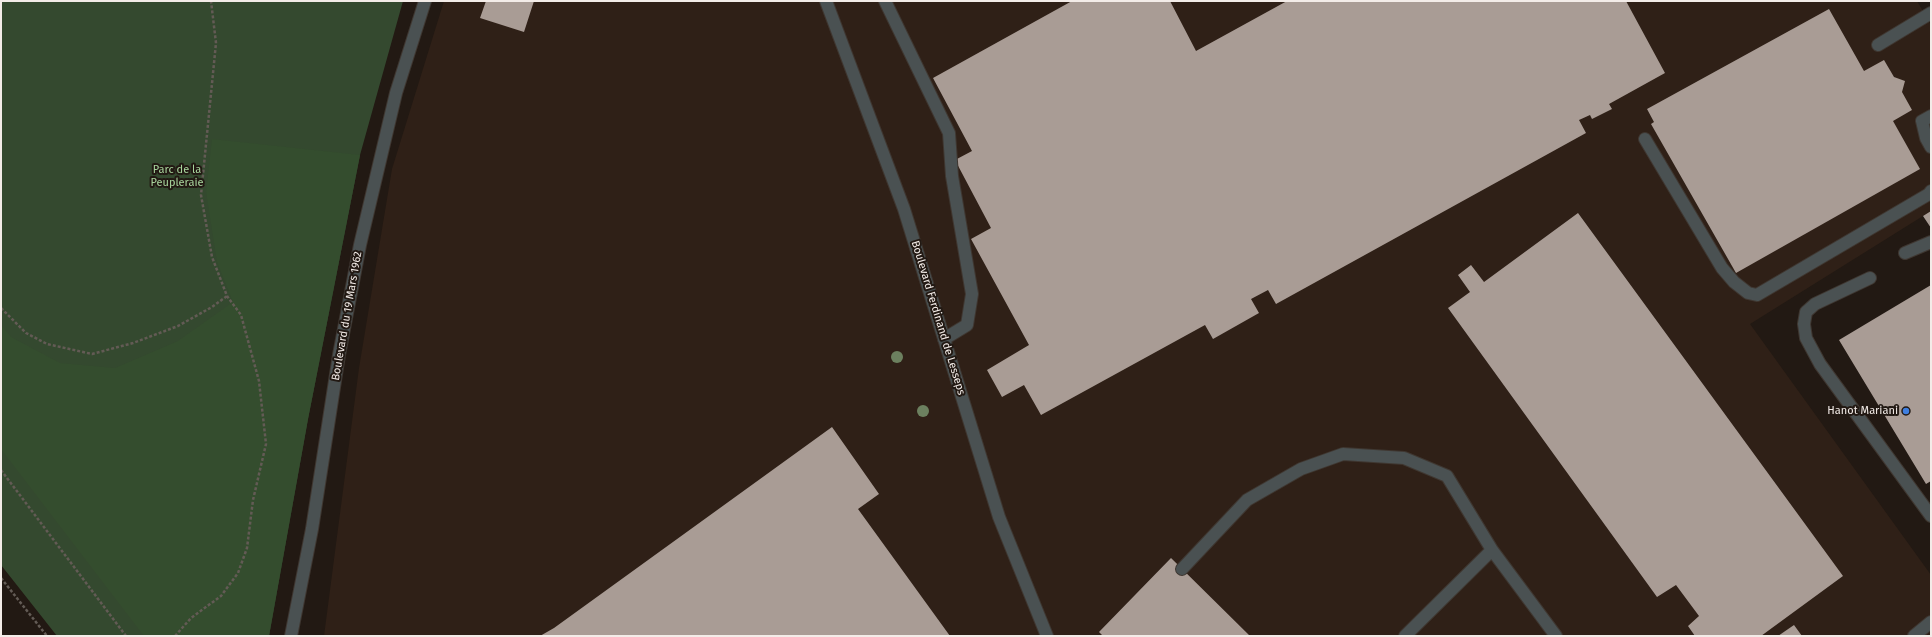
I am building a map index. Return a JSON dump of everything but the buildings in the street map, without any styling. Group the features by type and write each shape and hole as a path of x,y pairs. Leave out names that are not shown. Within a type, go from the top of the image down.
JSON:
{"street":[{"name":"Boulevard du 19 Mars 1962","path":"291,636 312,528 339,355 360,245 396,93 425,1"},
{"name":"Boulevard Ferdinand de Lesseps","path":"826,1 904,209 998,517 1047,636"},
{"path":"885,1 949,133 952,176 972,294 967,325 944,339"},
{"path":"1878,45 1931,13"},
{"path":"1931,116 1922,121 1926,138 1931,148"},
{"path":"1646,139 1722,268 1734,282 1748,293 1757,295 1929,194 1931,191"},
{"path":"1905,254 1931,242"},
{"path":"1870,278 1815,304 1806,312 1804,324 1806,338 1820,364 1931,516"},
{"path":"1182,569 1247,500 1301,469 1343,454 1404,458 1447,476 1492,550 1556,636"},
{"path":"1405,636 1492,550"},
{"path":"1914,636 1931,622"}],"path":[{"path":"175,636 191,618 221,596 238,573 246,548 253,500 266,444 259,381 241,315 226,296 212,257 201,195 216,43 211,1"},
{"path":"1,308 26,333 47,344 92,354 133,343 178,326 212,308 226,296"},
{"path":"1,470 126,636"},
{"path":"1,578 47,636"}],"shaded area":[{"path":"444,1 1917,1 1931,25 1931,211 1750,324 1931,575 1931,636 324,636 359,368 392,169"}],"green space":[{"name":"Parc de la Peupleraie","path":"1,1 403,1 360,155 308,419 269,636 57,636 1,565"},
{"path":"212,139 360,155 308,419 269,636 144,636 1,449 1,325 11,337 60,363 115,368 178,341 233,302 217,262 206,192"}],"place":[{"name":"Hanot Mariani","path":"1906,411"}]}
